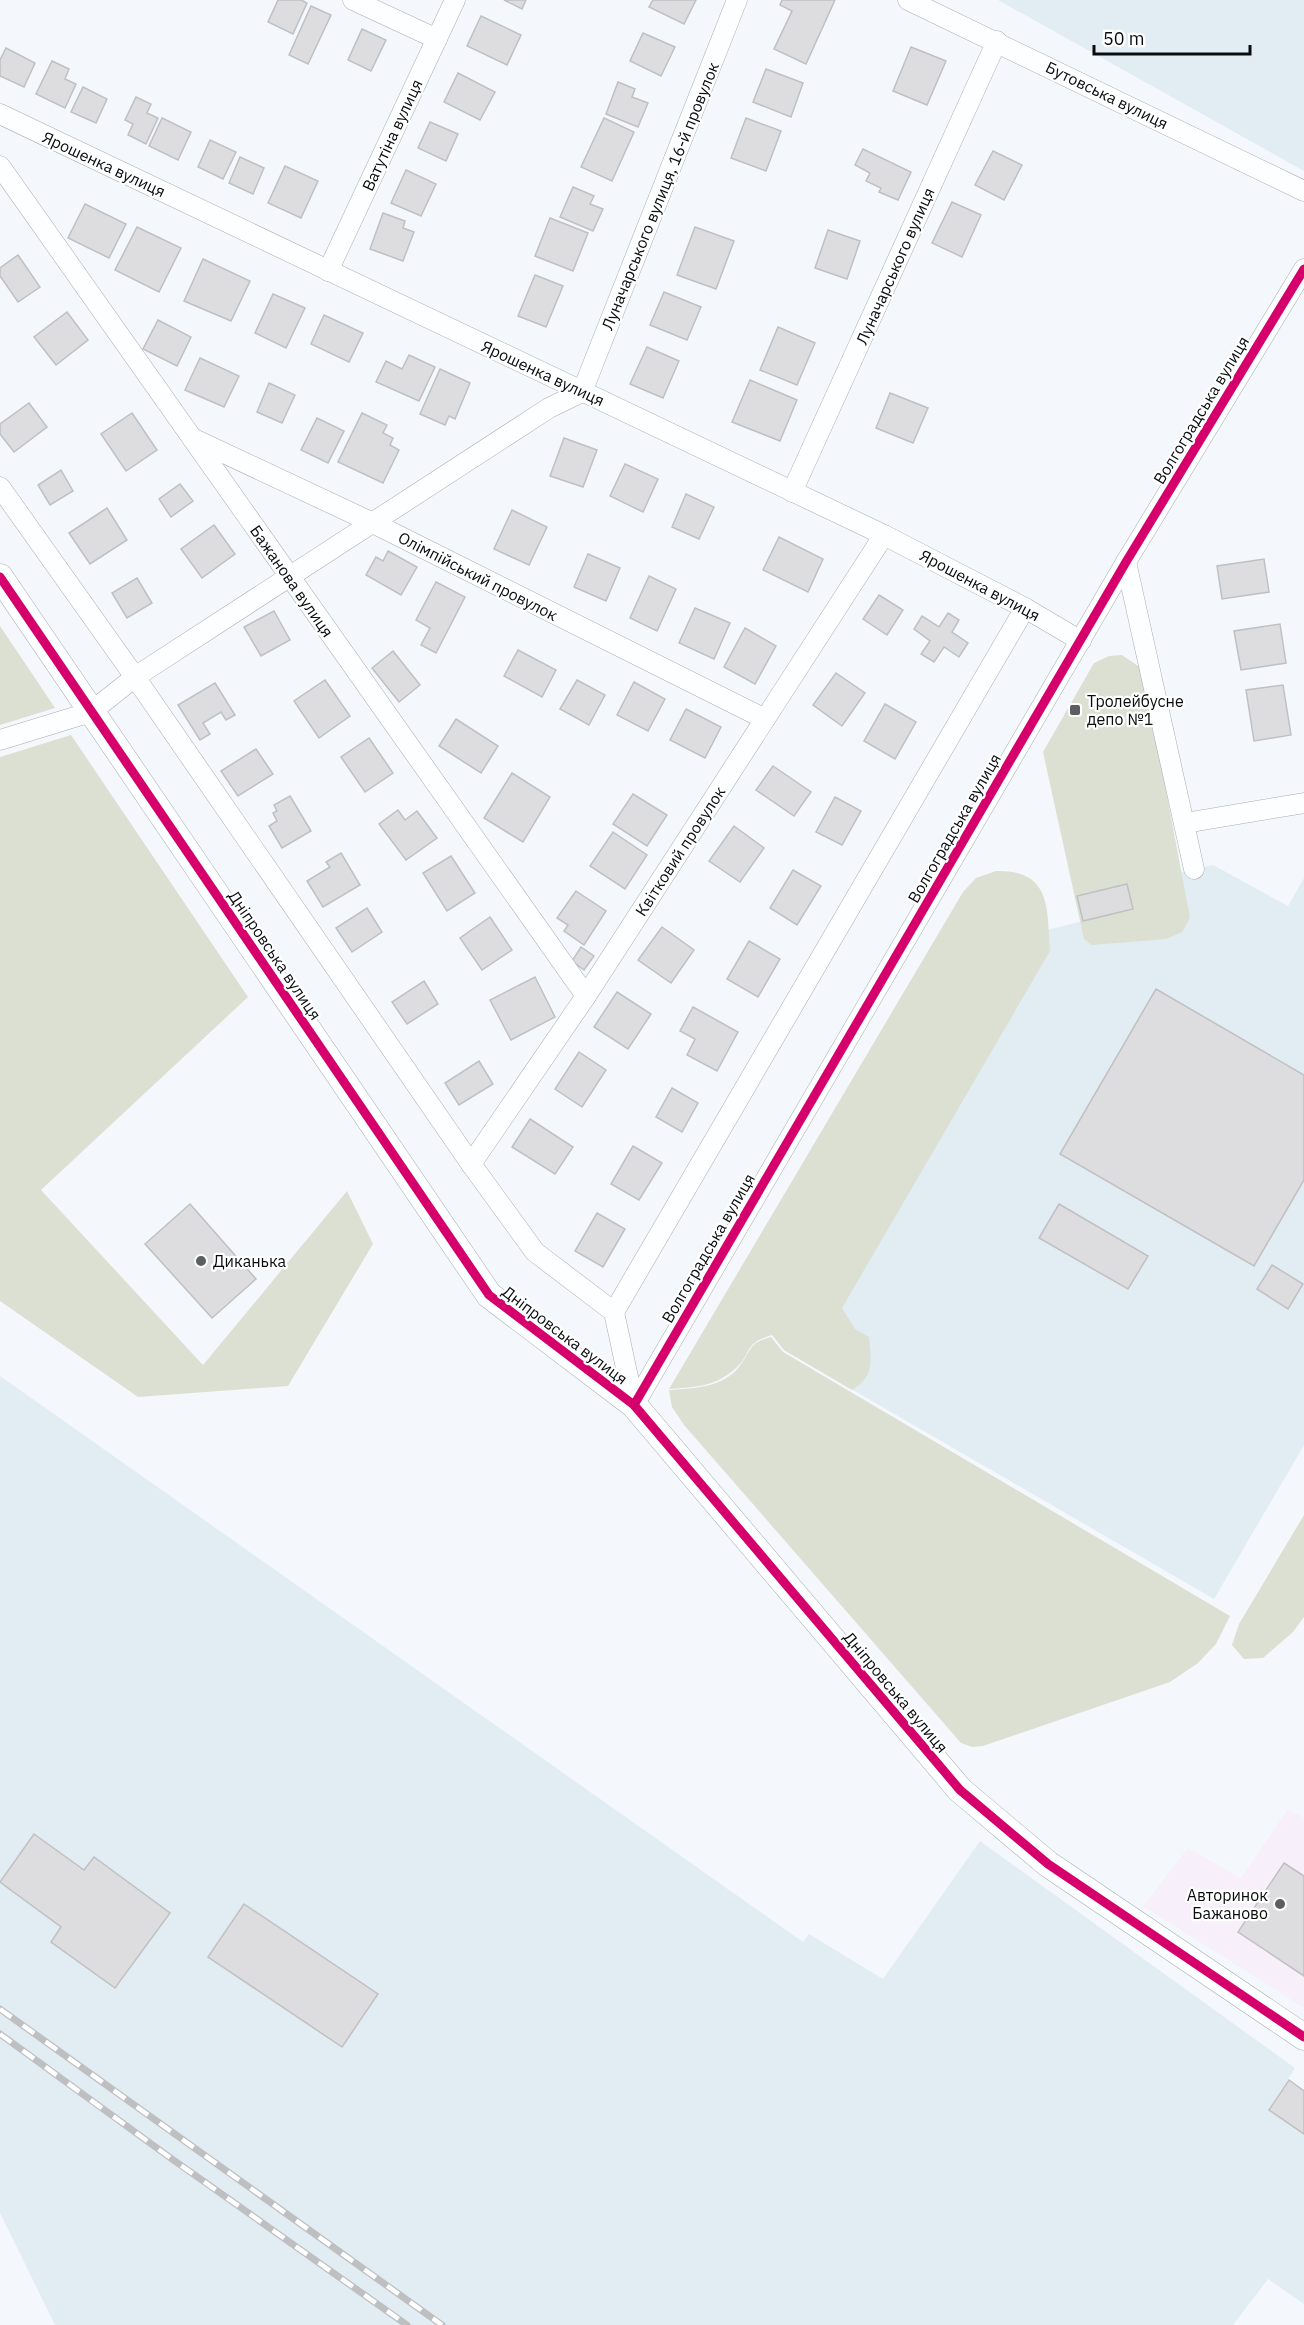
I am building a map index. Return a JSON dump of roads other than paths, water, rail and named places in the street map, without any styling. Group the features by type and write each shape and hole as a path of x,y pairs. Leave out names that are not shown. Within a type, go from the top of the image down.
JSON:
{"street":[{"path":"353,0 437,39"},
{"name":"Ватутіна вулиця","path":"328,271 455,0"},
{"name":"Луначарського вулиця, 16-й провулок","path":"582,392 737,0"},
{"name":"Бутовська вулиця","path":"908,0 1304,191"},
{"name":"Луначарського вулиця","path":"792,492 997,41"},
{"name":"Ярошенка вулиця","path":"0,114 884,535 1025,608 1081,641"},
{"name":"Бажанова вулиця","path":"0,165 586,996"},
{"name":"Волгоградська вулиця","path":"634,1405 1126,562 1304,269"},
{"path":"0,740 91,712 135,677 549,408 582,392"},
{"name":"Олімпійський провулок","path":"190,437 373,523 765,719"},
{"path":"0,487 135,677 471,1164 535,1252 614,1312 1025,608"},
{"name":"Квітковий провулок","path":"471,1164 586,996 884,535"},
{"path":"1126,562 1194,869"},
{"name":"Дніпровська вулиця","path":"0,577 489,1295 634,1405 960,1790 1048,1864 1304,2037"},
{"path":"1185,823 1304,803"},
{"name":"Дніпровська вулиця","path":"614,1312 634,1405"}],"railway":[{"path":"0,2009 442,2325"},
{"path":"0,2034 407,2325"}],"place":[{"name":"Тролейбусне депо №1","path":"1075,710"},
{"name":"Диканька","path":"201,1261"},
{"name":"Авторинок Бажаново","path":"1280,1904"}]}
